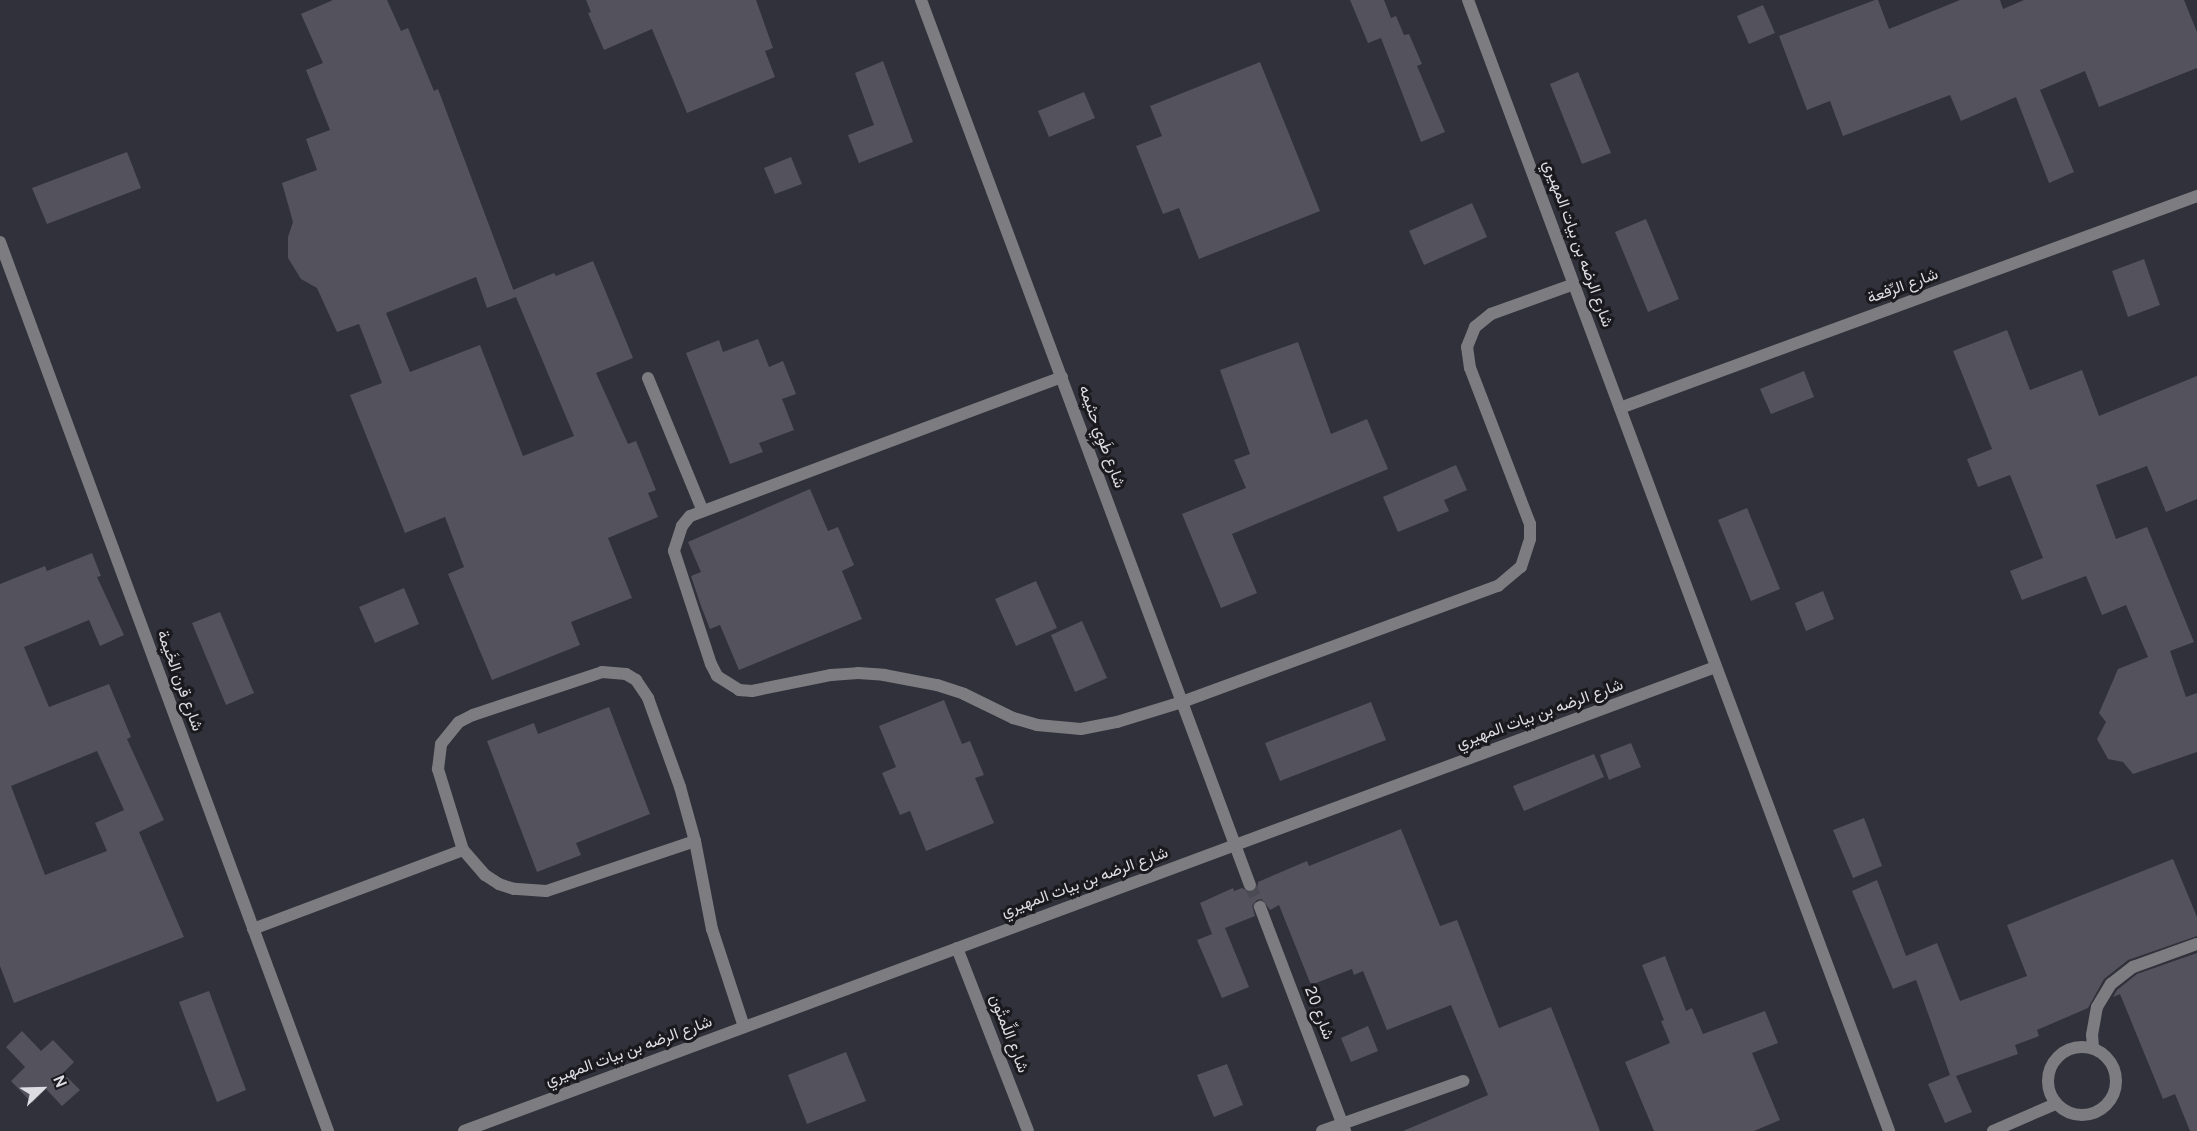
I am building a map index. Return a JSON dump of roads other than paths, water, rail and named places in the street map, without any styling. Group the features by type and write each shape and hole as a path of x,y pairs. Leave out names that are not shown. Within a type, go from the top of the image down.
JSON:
{"street":[{"name":"شارع طَوِي حثيمه","path":"921,0 1250,885"},
{"name":"شارع الرضه بن بيات المهيري","path":"1468,0 1889,1131"},
{"name":"شارع الرِّفعة","path":"1620,408 2197,196"},
{"name":"شارع قرن الخَيمة","path":"0,242 4,263 328,1131"},
{"path":"1062,377 702,509 690,516 682,526 674,551 717,676 739,690 752,691 831,675 858,673 884,675 937,685 964,694 1013,718 1063,729 1099,726 1182,702 1485,591 1511,578 1527,554 1530,524 1470,368 1467,347 1475,327 1491,314 1574,284"},
{"path":"648,378 702,509"},
{"name":"شارع الرضه بن بيات المهيري","path":"464,1131 1716,667"},
{"path":"695,841 561,887 538,891 514,889 499,884 485,875 463,850 438,769 441,744 459,722 473,715 602,672 626,674 643,688 680,787 695,841 712,929 744,1027"},
{"path":"253,929 463,850"},
{"name":"شارع 20","path":"1260,908 1344,1127"},
{"path":"2093,1048 2092,1035 2097,1007 2111,984 2133,967 2197,944"},
{"name":"شارع اللِّمتُون","path":"957,948 1028,1131"},
{"path":"2071,1048 2093,1048 2111,1062 2116,1084 2107,1105 2087,1115 2065,1111 2055,1104 2047,1083 2053,1061 2071,1048"},
{"path":"1322,1131 1344,1127 1463,1081"},
{"path":"1993,1131 2055,1104"}],"tunnel":[{"path":"1250,885 1260,907"}]}
